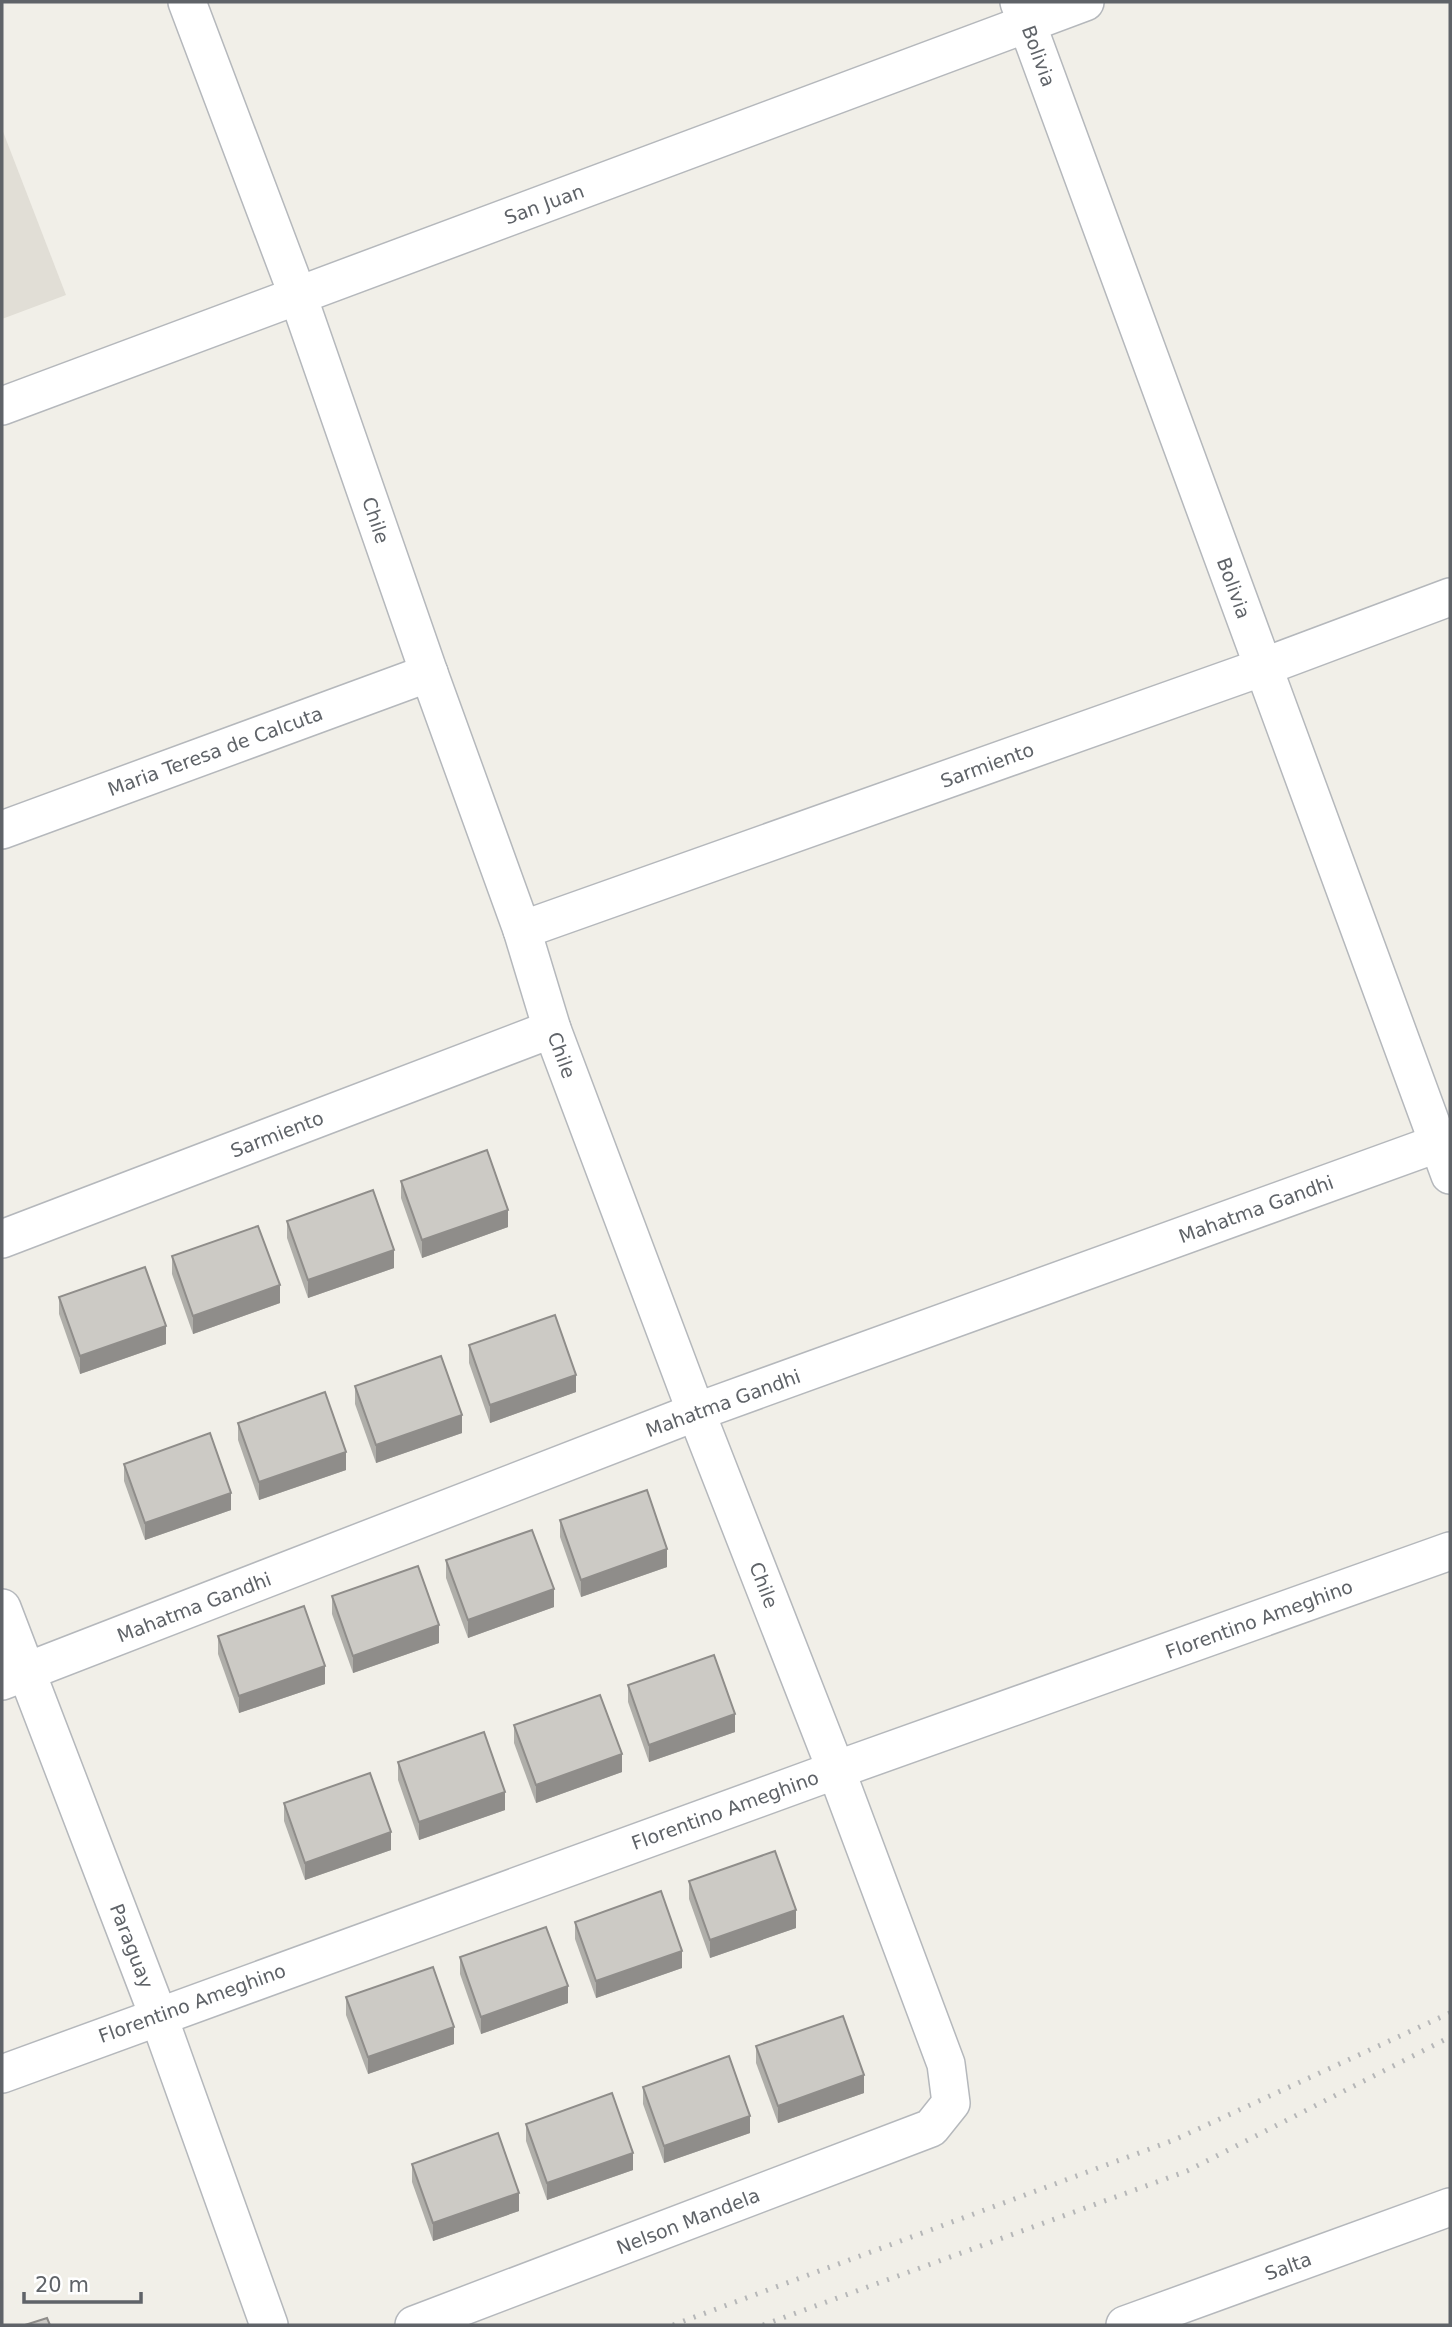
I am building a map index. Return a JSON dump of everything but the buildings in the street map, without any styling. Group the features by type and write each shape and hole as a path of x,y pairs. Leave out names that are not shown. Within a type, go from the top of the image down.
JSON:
{"street":[{"name":"Chile","path":"187,2 298,296 522,930 552,1029 946,2064 951,2103"},
{"name":"San Juan","path":"2,406 298,296 1023,13 1085,2"},
{"name":"Bolivia","path":"1023,13 1263,667 1446,1152"},
{"name":"Sarmiento","path":"522,930 1263,667 1450,597"},
{"name":"Maria Teresa de Calcuta","path":"2,830 429,673"},
{"name":"Sarmiento","path":"2,1239 552,1029"},
{"name":"Mahatma Gandhi","path":"14,1677 696,1412 1446,1152"},
{"name":"Florentino Ameghino","path":"2,2074 836,1770 1450,1551"},
{"name":"Paraguay","path":"2,1608 14,1677 158,2015 269,2325"},
{"name":"Nelson Mandela","path":"414,2325 931,2128 951,2103"},
{"name":"Salta","path":"1125,2325 1450,2207"}],"shaded area":[{"path":"2,129 66,295 2,319"}],"railway":[{"path":"673,2325 1174,2140 1450,2013"},
{"path":"763,2325 1187,2171 1450,2037"}]}
